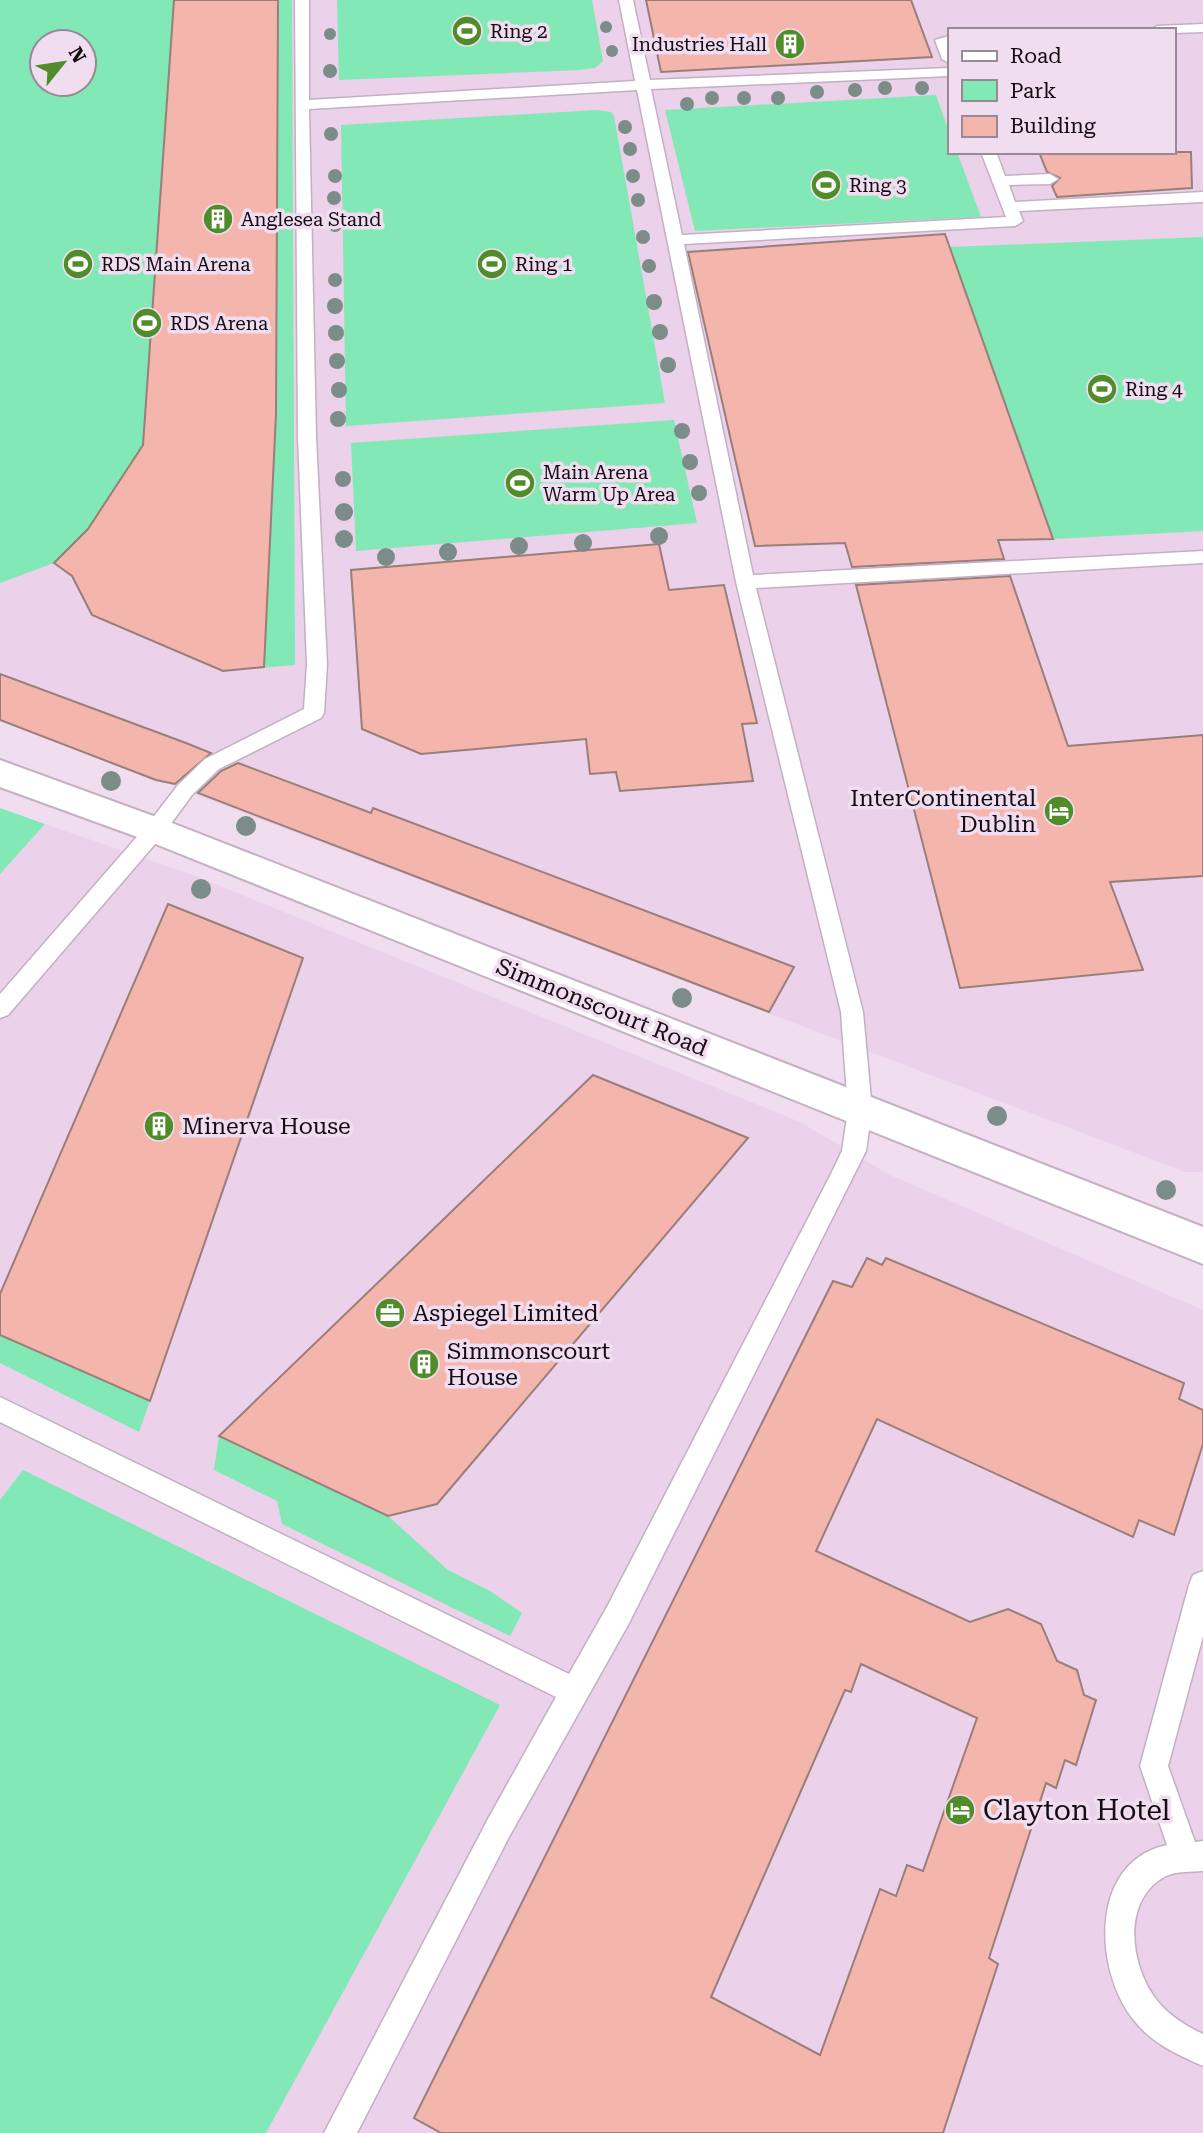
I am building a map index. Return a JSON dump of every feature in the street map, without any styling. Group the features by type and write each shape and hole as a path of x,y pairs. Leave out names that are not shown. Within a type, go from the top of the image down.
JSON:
{"street":[{"name":"Simmonscourt Road","path":"0,773 155,830 1203,1246"}],"lane":[{"path":"0,1009 155,830 186,790 212,764 314,713 317,664 307,438 302,0"},
{"path":"340,2133 499,1827 575,1692 840,1181 854,1151 860,1110 852,1012 745,582 626,0"},
{"path":"1175,29 1203,27"},
{"path":"948,40 942,40 948,56"},
{"path":"302,106 643,85 948,72"},
{"path":"674,240 1015,221 989,154"},
{"path":"1000,181 1050,179"},
{"path":"1010,207 1203,197"},
{"path":"745,582 1203,557"},
{"path":"0,1409 575,1692"},
{"path":"1203,1586 1154,1766 1194,1855 1157,1862 1136,1879 1122,1904 1117,1936 1122,1970 1137,2002 1161,2029 1191,2047 1203,2050"}],"shaded area":[{"path":"0,0 1203,0 1203,1172 1185,1172 0,720"},
{"path":"45,824 193,875 800,1122 890,1175 1203,1310 1203,2133 0,2133 0,874"}],"green space":[{"name":"RDS Arena","path":"0,0 292,0 295,665 223,671 92,615 72,576 54,563 0,583"},
{"name":"Ring 2","path":"337,0 592,0 603,61 595,68 579,70 339,80"},
{"name":"Ring 3","path":"936,95 948,129 948,154 958,154 981,217 695,231 665,110"},
{"name":"Ring 1","path":"596,110 611,112 614,116 665,403 346,426 341,125"},
{"name":"Ring 4","path":"1203,237 1203,531 1053,539 950,247"},
{"name":"Main Arena Warm Up Area","path":"674,420 697,523 356,551 351,443"},
{"path":"0,808 45,824 0,874"},
{"path":"0,1330 150,1401 139,1432 0,1363"},
{"path":"219,1436 388,1516 448,1570 490,1591 522,1613 510,1636 282,1524 277,1501 214,1470"},
{"path":"23,1470 500,1705 266,2133 0,2133 0,1500"}],"building":[{"name":"Anglesea Stand","path":"174,0 278,0 276,414 264,667 223,671 92,615 72,576 54,563 88,529 143,445"},
{"name":"Industries Hall","path":"646,0 911,0 932,57 661,72"},
{"path":"1191,152 1192,188 1057,197 1052,186 1060,178 1047,172 1040,154"},
{"path":"945,234 1053,539 998,540 1004,559 852,567 845,543 755,546 688,252"},
{"path":"659,544 669,590 724,585 757,723 742,724 753,781 620,791 616,772 590,774 586,739 421,754 362,729 351,570"},
{"name":"InterContinental Dublin","path":"1010,576 1068,746 1203,735 1203,876 1110,882 1143,970 960,988 856,585"},
{"path":"0,674 211,753 175,784 156,780 0,720"},
{"path":"238,763 371,813 373,808 794,967 769,1012 198,793 221,771"},
{"name":"Minerva House","path":"168,904 303,958 150,1401 0,1335 0,1294"},
{"name":"Simmonscourt House","path":"593,1075 748,1138 437,1504 388,1516 219,1436"},
{"path":"867,1258 882,1265 886,1258 1184,1383 1179,1399 1203,1410 1203,1444 1174,1535 1139,1520 1133,1537 877,1419 816,1551 970,1622 1008,1609 1041,1624 1057,1661 1077,1670 1084,1695 1096,1700 1076,1765 1065,1760 1056,1788 1046,1783 989,1958 998,1964 943,2133 441,2133 414,2118 833,1281 852,1287","holes":["861,1664 977,1718 923,1871 907,1865 896,1896 880,1889 820,2055 711,1997 845,1690 851,1692"]}],"place":[{"name":"Ring 2","path":"467,31"},
{"name":"Industries Hall","path":"790,44"},
{"name":"Ring 3","path":"826,185"},
{"name":"Anglesea Stand","path":"218,219"},
{"name":"RDS Main Arena","path":"78,264"},
{"name":"Ring 1","path":"492,264"},
{"name":"RDS Arena","path":"147,323"},
{"name":"Ring 4","path":"1102,389"},
{"name":"Main Arena Warm Up Area","path":"520,483"},
{"name":"InterContinental Dublin","path":"1059,811"},
{"name":"Minerva House","path":"159,1126"},
{"name":"Aspiegel Limited","path":"390,1313"},
{"name":"Simmonscourt House","path":"424,1364"},
{"name":"Clayton Hotel","path":"960,1810"}]}
